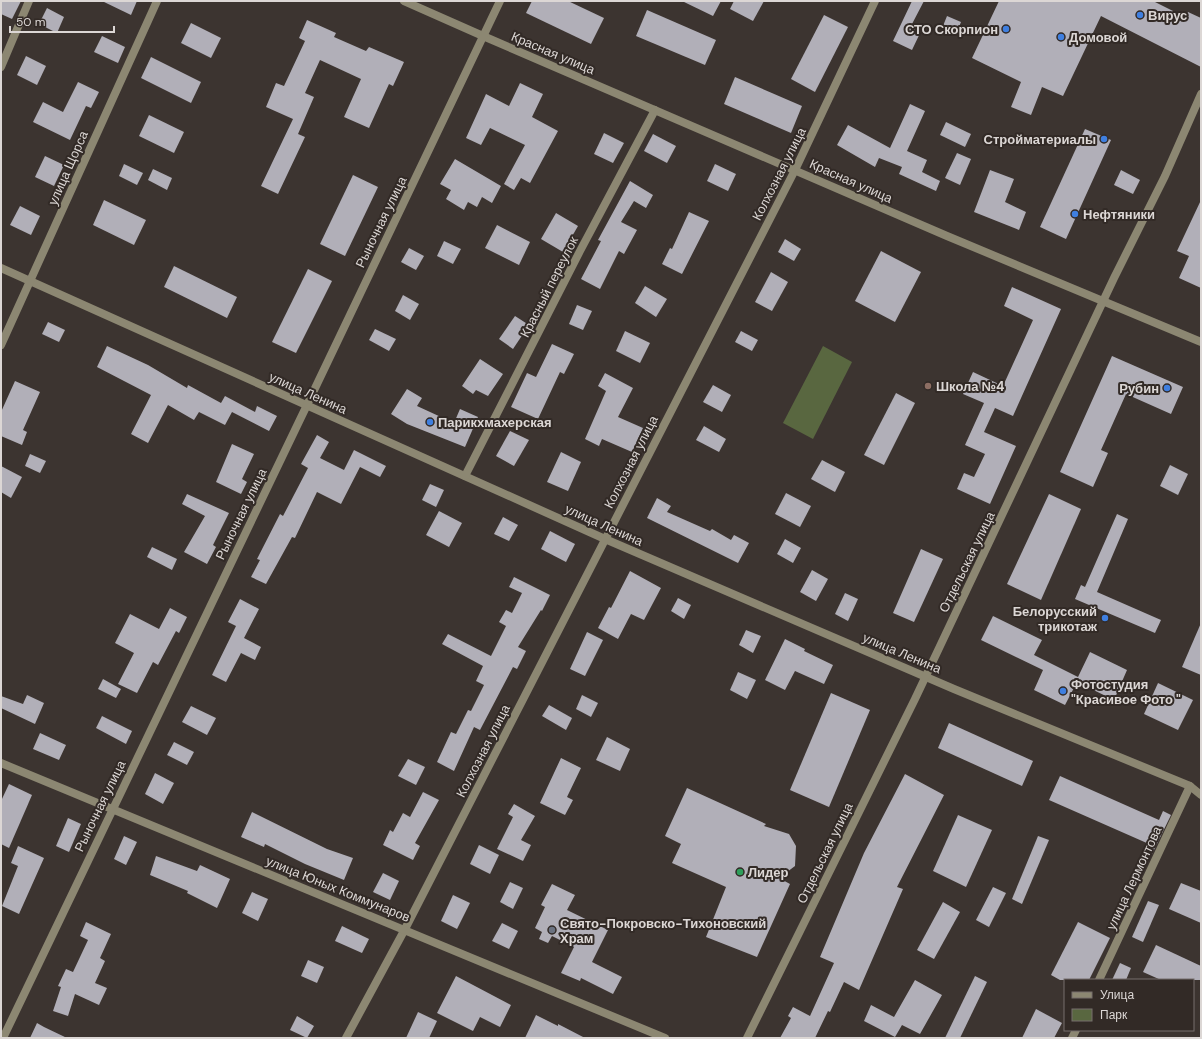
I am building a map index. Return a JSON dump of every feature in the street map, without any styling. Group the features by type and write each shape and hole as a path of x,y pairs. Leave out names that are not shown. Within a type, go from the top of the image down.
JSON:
{"street":[{"path":"1,66 29,1"},
{"name":"улица Щорса","path":"1,345 157,1"},
{"name":"Красная улица","path":"404,1 655,110 1201,342"},
{"name":"Рыночная улица","path":"4,1038 500,1"},
{"name":"Колхозная улица","path":"346,1038 405,929 796,170 875,1"},
{"name":"Отдельская улица","path":"747,1038 926,676 1165,176 1201,94"},
{"name":"Красный переулок","path":"465,476 580,251 655,110"},
{"name":"улица Ленина","path":"1,268 31,280 605,539 926,676 1190,786 1201,795"},
{"name":"улица Юных Коммунаров","path":"1,763 113,808 665,1038"},
{"name":"улица Лермонтова","path":"1099,979 1190,786"}],"green space":[{"path":"823,346 852,362 813,439 783,423"}],"building":[{"path":"1,1 21,1 12,19 1,14"},
{"path":"102,1 137,1 131,15"},
{"path":"532,1 568,1 604,18 591,44 526,13"},
{"path":"682,1 721,1 713,16"},
{"path":"734,1 764,1 753,21 730,9"},
{"path":"912,1 924,1 912,24 922,29 912,50 893,41"},
{"path":"999,1 1153,1 1185,17 1188,12 1201,18 1201,67 1101,16 1063,96 1042,87 1031,115 1011,107 1021,82 972,58"},
{"path":"47,8 64,17 57,33 39,24"},
{"path":"647,10 716,40 705,65 636,36"},
{"path":"824,15 848,27 815,92 791,79"},
{"path":"947,16 961,22 957,32 943,26"},
{"path":"307,20 336,33 334,37 366,51 369,47 404,62 393,86 389,84 369,128 344,117 361,79 320,60 305,93 314,97 298,134 305,137 278,194 261,186 293,119 266,107 276,83 284,86 305,41 299,38"},
{"path":"191,23 221,38 211,58 181,43"},
{"path":"102,36 125,47 118,63 94,52"},
{"path":"26,56 46,66 37,85 17,75"},
{"path":"151,57 201,82 191,103 141,78"},
{"path":"735,77 802,106 791,133 724,104"},
{"path":"78,82 99,92 91,108 86,106 70,140 33,122 43,102 63,112"},
{"path":"520,83 543,94 532,117 558,131 530,183 521,178 514,190 504,184 525,145 490,128 481,145 466,138 486,94 509,106"},
{"path":"910,104 925,111 907,151 927,160 922,172 940,181 936,191 899,174 902,167 879,158 875,167 837,145 848,125 890,148"},
{"path":"149,115 184,132 174,153 139,136"},
{"path":"946,122 971,134 965,147 940,135"},
{"path":"1085,129 1111,140 1066,239 1040,227"},
{"path":"604,133 624,143 613,163 594,154"},
{"path":"653,134 676,146 667,163 644,151"},
{"path":"957,153 971,159 960,185 945,178"},
{"path":"45,156 64,165 54,186 35,177"},
{"path":"455,159 501,186 492,203 482,197 477,207 468,202 464,210 446,199 451,190 440,184"},
{"path":"124,164 143,173 137,185 119,176"},
{"path":"715,164 736,174 728,191 707,181"},
{"path":"153,169 172,178 167,190 148,180"},
{"path":"990,170 1014,179 1005,202 1026,212 1019,230 974,212"},
{"path":"1121,170 1140,180 1133,194 1114,185"},
{"path":"353,175 378,187 345,256 320,244"},
{"path":"630,181 653,195 646,208 634,201 621,222 637,230 624,254 619,251 600,289 581,279 601,241 598,240"},
{"path":"104,200 146,220 134,245 93,225"},
{"path":"1201,200 1201,288 1179,278 1189,256 1177,251"},
{"path":"20,206 40,216 31,235 10,225"},
{"path":"689,212 709,221 682,274 662,264 670,248 672,249"},
{"path":"556,213 578,226 563,252 541,239"},
{"path":"497,225 530,242 519,265 485,248"},
{"path":"785,239 801,249 794,261 778,252"},
{"path":"444,241 461,249 453,264 437,256"},
{"path":"409,248 424,256 416,270 401,262"},
{"path":"881,251 921,272 895,322 855,301"},
{"path":"174,266 237,297 227,318 164,287"},
{"path":"308,269 332,281 296,353 272,342"},
{"path":"771,272 788,282 772,311 755,302"},
{"path":"645,286 667,299 656,317 635,303"},
{"path":"1012,287 1061,309 1013,416 995,408 984,432 1016,446 990,504 957,489 964,473 974,477 985,454 965,445 984,403 963,394 973,372 1003,386 1033,320 1004,306"},
{"path":"403,295 419,304 410,320 395,311"},
{"path":"577,305 592,311 583,330 569,324"},
{"path":"515,316 529,325 513,349 499,339"},
{"path":"48,322 65,330 59,342 42,334"},
{"path":"375,329 396,339 389,351 369,340"},
{"path":"625,331 650,343 640,363 616,351"},
{"path":"741,331 758,340 752,351 735,342"},
{"path":"552,344 574,354 564,374 560,372 538,419 511,407 527,373 536,377"},
{"path":"107,346 148,365 187,388 188,385 221,403 225,396 255,412 257,406 277,416 269,431 232,412 225,425 199,412 194,420 168,405 148,443 131,434 151,395 97,367"},
{"path":"1112,356 1183,387 1171,414 1126,394 1101,450 1108,453 1093,487 1060,472"},
{"path":"480,359 503,374 488,396 476,390 473,394 462,386"},
{"path":"605,373 633,388 618,417 643,428 632,452 602,439 599,446 585,439 606,391 598,386"},
{"path":"15,381 40,392 23,430 27,432 22,445 1,436 1,412"},
{"path":"713,385 731,395 722,412 703,402"},
{"path":"407,389 422,398 417,406 454,423 460,409 478,417 465,447 407,424 391,414"},
{"path":"896,393 915,403 884,465 864,455"},
{"path":"704,426 726,439 719,452 696,440"},
{"path":"510,431 529,440 514,466 496,456"},
{"path":"317,435 329,442 320,458 344,470 354,450 386,466 380,477 360,467 341,504 317,492 295,538 292,537 266,584 251,577 260,560 257,559 280,514 283,516 308,468 301,464"},
{"path":"232,444 254,454 242,479 247,482 241,494 216,482"},
{"path":"561,452 581,462 568,491 547,482"},
{"path":"30,454 46,461 40,473 25,466"},
{"path":"822,460 845,472 835,492 811,479"},
{"path":"1170,465 1188,474 1178,495 1160,486"},
{"path":"1,466 22,477 11,498 1,492"},
{"path":"430,484 444,490 436,507 422,500"},
{"path":"786,493 811,506 800,527 775,514"},
{"path":"187,494 229,513 213,545 216,547 207,564 184,552 205,516 182,504"},
{"path":"1049,494 1081,509 1041,600 1007,584"},
{"path":"657,498 671,506 667,512 710,531 712,529 731,540 734,535 749,543 738,563 647,518"},
{"path":"439,511 462,523 449,547 426,535"},
{"path":"1117,514 1128,519 1097,592 1161,620 1155,633 1075,599 1081,585 1085,587"},
{"path":"503,517 518,525 509,541 494,534"},
{"path":"550,531 575,544 566,562 541,549"},
{"path":"785,539 801,548 793,563 777,554"},
{"path":"152,547 177,559 172,570 147,557"},
{"path":"921,549 943,559 914,622 893,613"},
{"path":"812,570 828,579 816,601 800,592"},
{"path":"630,571 661,588 644,620 631,614 618,639 598,628 609,607 611,608"},
{"path":"514,577 550,595 542,611 541,610 518,647 526,651 517,669 513,667 480,730 474,727 454,771 437,762 451,732 456,734 468,710 471,711 484,685 476,681 483,666 442,644 448,634 491,656 506,626 499,622 506,610 512,613 522,593 509,587"},
{"path":"845,593 858,599 848,621 835,614"},
{"path":"678,598 691,605 684,619 671,611"},
{"path":"240,599 259,609 244,638 261,647 255,660 241,653 226,682 212,675 236,626 228,622"},
{"path":"170,608 187,617 179,633 176,631 158,665 153,662 137,693 118,684 134,653 115,643 130,614 159,629"},
{"path":"993,616 1042,640 1034,655 1078,677 1090,652 1127,670 1114,700 1077,682 1065,705 1034,690 1043,670 981,640"},
{"path":"1201,623 1201,675 1182,667"},
{"path":"746,630 761,636 753,653 739,645"},
{"path":"587,632 603,640 585,676 570,669"},
{"path":"785,639 805,649 804,651 833,665 824,684 795,671 785,690 765,680"},
{"path":"738,672 756,680 747,699 730,690"},
{"path":"103,679 121,689 116,698 98,689"},
{"path":"1158,683 1193,700 1178,730 1144,714"},
{"path":"831,693 870,710 829,807 790,790"},
{"path":"27,695 44,703 35,724 1,708 1,696 23,704"},
{"path":"582,695 598,703 591,717 576,709"},
{"path":"549,705 572,718 566,730 542,716"},
{"path":"191,706 216,718 207,735 182,722"},
{"path":"102,716 132,731 126,744 96,728"},
{"path":"949,723 1033,761 1022,786 938,748"},
{"path":"40,733 66,745 59,760 33,749"},
{"path":"607,737 630,749 620,771 596,760"},
{"path":"174,742 194,752 187,765 167,755"},
{"path":"561,758 581,768 567,797 573,800 565,815 540,803"},
{"path":"408,759 425,767 416,785 398,776"},
{"path":"155,773 174,783 163,804 145,794"},
{"path":"905,774 944,795 897,887 903,889 859,990 844,982 830,1012 828,1011 815,1038 780,1038 791,1018 788,1016 793,1007 810,1016 834,963 820,957 864,853"},
{"path":"1060,776 1159,820 1163,811 1171,815 1151,856 1145,853 1149,844 1049,800"},
{"path":"9,784 32,795 9,848 1,844 1,801"},
{"name":"Лидер","path":"687,788 766,824 764,826 789,834 796,846 795,866 779,878 790,884 757,957 706,937 726,887 672,863 681,844 665,836"},
{"path":"423,792 439,800 415,843 420,846 413,860 383,845 390,830 393,832 403,813 410,817"},
{"path":"514,804 535,816 521,840 531,845 523,861 497,849 513,817 508,814"},
{"path":"252,812 327,849 353,858 344,880 305,864 265,844 264,847 241,837"},
{"path":"958,815 992,830 966,887 933,871"},
{"path":"68,818 81,824 69,852 56,846"},
{"path":"124,836 137,842 126,865 114,859"},
{"path":"1038,836 1049,840 1022,904 1012,899"},
{"path":"479,845 499,855 490,874 470,864"},
{"path":"18,846 44,858 19,914 2,906 18,866 11,863"},
{"path":"156,856 197,871 200,865 230,879 217,908 187,893 188,891 150,875"},
{"path":"383,873 399,881 390,900 373,892"},
{"path":"510,882 523,888 513,909 500,902"},
{"path":"1181,883 1201,891 1201,923 1169,909"},
{"path":"552,884 575,895 567,910 608,930 592,962 622,977 613,994 581,978 580,981 561,973 574,947 552,936 548,943 539,939 542,932 535,928 545,907 541,905"},
{"path":"993,887 1006,893 989,927 976,920"},
{"path":"252,892 268,899 258,921 242,913"},
{"path":"453,895 470,903 457,929 441,921"},
{"path":"1148,901 1159,905 1143,942 1132,937"},
{"path":"943,902 960,912 934,959 917,950"},
{"path":"86,922 111,934 100,958 105,961 95,983 107,988 99,1005 75,994 68,1016 53,1011 61,987 58,986 66,969 73,972 88,940 80,936"},
{"path":"1078,922 1110,938 1090,979 1060,980 1051,975"},
{"path":"502,923 518,931 509,949 492,941"},
{"path":"342,926 369,939 362,953 335,941"},
{"path":"1156,945 1201,966 1201,980 1159,979 1143,972"},
{"path":"308,960 324,967 317,983 301,976"},
{"path":"1120,963 1131,968 1126,979 1112,979"},
{"path":"456,976 511,1005 500,1027 480,1017 473,1031 437,1013"},
{"path":"975,976 987,982 960,1038 945,1038"},
{"path":"915,980 942,995 920,1034 902,1025 895,1037 864,1021 871,1005 894,1017"},
{"path":"1036,1009 1062,1023 1054,1038 1022,1038"},
{"path":"418,1012 437,1021 429,1038 406,1038"},
{"path":"536,1015 558,1026 558,1024 585,1038 525,1038"},
{"path":"297,1016 314,1026 307,1038 290,1030"},
{"path":"37,1023 44,1027 67,1038 30,1038"}],"place":[{"name":"Вирус","path":"1140,15"},
{"name":"СТО Скорпион","path":"1006,29"},
{"name":"Домовой","path":"1061,37"},
{"name":"Стройматериалы","path":"1104,139"},
{"name":"Нефтяники","path":"1075,214"},
{"name":"Школа №4","path":"928,386"},
{"name":"Рубин","path":"1167,388"},
{"name":"Парикхмахерская","path":"430,422"},
{"name":"Белорусский трикотаж","path":"1105,618"},
{"name":"Фотостудия \"Красивое Фото \"","path":"1063,691"},
{"name":"Лидер","path":"740,872"},
{"name":"Свято-Покровско-Тихоновский Храм","path":"552,930"}]}
